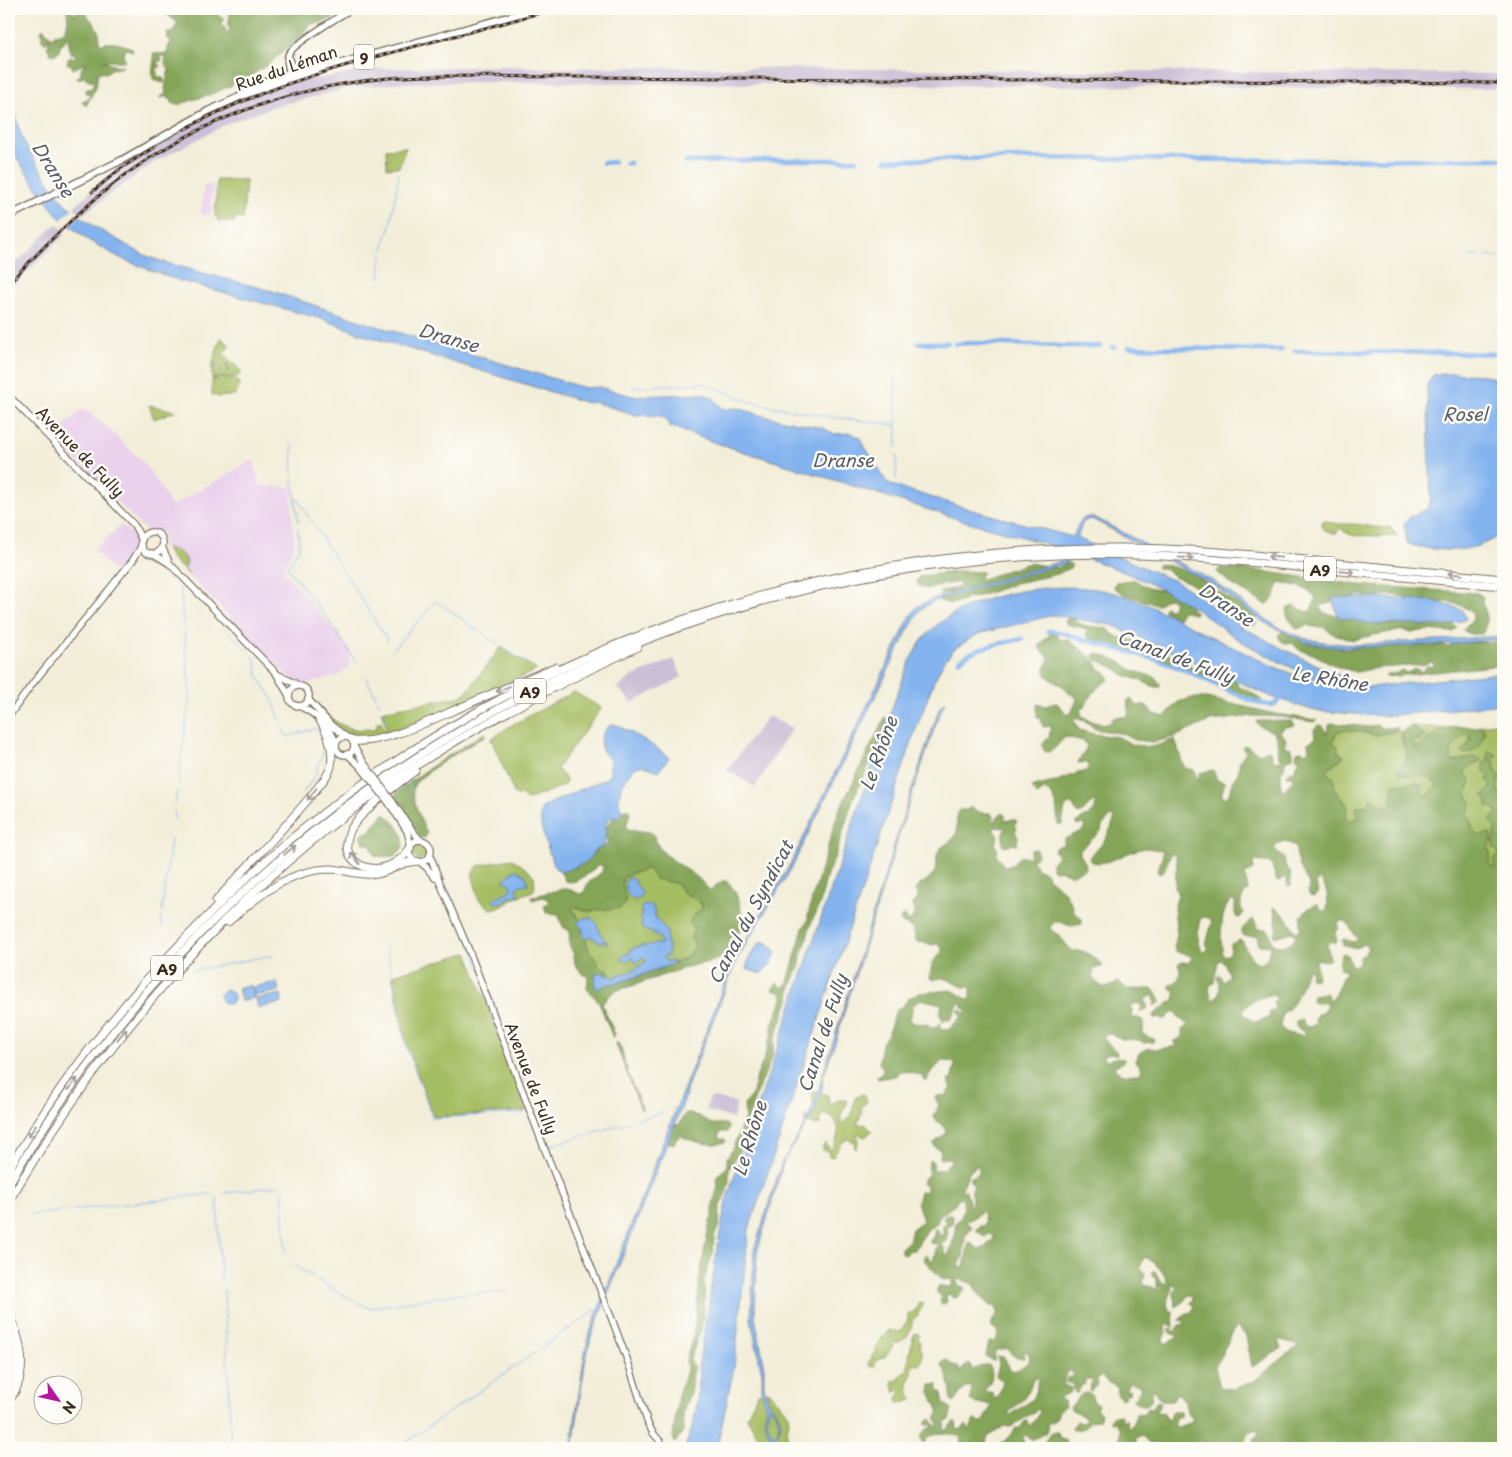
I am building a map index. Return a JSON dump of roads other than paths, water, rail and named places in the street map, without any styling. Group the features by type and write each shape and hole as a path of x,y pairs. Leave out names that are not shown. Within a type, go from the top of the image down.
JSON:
{"highway":[{"name":"A9","path":"9,1169 74,1069 146,980 249,876 300,832 375,776 447,729 512,693 589,656 646,633 740,601 846,574 938,559 1040,549 1237,554 1503,579"},
{"name":"A9","path":"9,1184 35,1140 73,1084 137,1002 172,962 254,881 307,836 381,780 432,747 486,714 577,669 632,645 690,623 788,594 884,573 978,560 1137,552 1503,586"},
{"path":"9,1201 58,1122 99,1064 136,1018 182,965 244,901 314,840 389,784 472,732 537,696 690,623"},
{"path":"353,744 380,738 416,726 593,652 646,633"},
{"path":"319,719 330,743 331,767"},
{"path":"410,847 403,857 392,864 380,869 369,868 358,863 352,856 348,837 356,822 377,802 413,773 472,732"},
{"path":"146,980 322,782 331,767 336,747"},
{"path":"182,965 253,902 273,887 291,878 309,872 327,870 377,874 404,863 418,861"},
{"path":"9,1206 24,1175"},
{"path":"9,1311 19,1340 22,1365 18,1385 9,1401"},
{"path":"9,1340 16,1354 17,1366 15,1380 9,1393"}],"main road":[{"name":"Rue du Léman","path":"9,216 122,160 241,92 293,75 537,9"},
{"name":"Avenue de Fully","path":"9,396 134,525 142,542"},
{"name":"Avenue de Fully","path":"134,525 150,533"},
{"path":"9,716 33,683 133,560 145,535 155,533 160,536 162,547 170,564"},
{"path":"142,542 144,549 170,564 276,673 292,703 309,710 331,731 340,754 347,754 362,765"},
{"path":"133,560 158,552 162,547"},
{"path":"276,673 307,689 308,699 305,704 299,706"},
{"path":"289,696 291,689 298,686"},
{"path":"308,699 331,725 353,744 362,765 390,802 420,840 429,844 430,855 425,860 418,861 411,856 407,831 390,802"},
{"path":"336,747 339,738 345,736"},
{"path":"347,754 351,752 353,744"},
{"path":"410,847 415,841 420,840"},
{"name":"Avenue de Fully","path":"430,855 468,948 631,1369 648,1424 658,1440 666,1448"},
{"name":"Avenue de Fully","path":"418,861 440,883"}],"street":[{"path":"293,75 289,57 294,48 352,9"}],"water":[{"path":"9,91 21,135 26,146 65,204 95,227 144,255 166,263 272,291 373,325 585,388 599,387 632,396 703,394 713,398 723,409 738,408 764,416 823,428 834,434 851,433 859,437 888,484 979,512 1073,537 1083,519 1086,517 1096,518 1213,581 1264,618 1284,630 1303,638 1328,643 1355,645 1503,636 1503,639 1451,644 1346,648 1305,642 1262,621 1215,586 1094,520 1089,519 1083,522 1077,538 1181,584 1240,626 1285,650 1352,681 1360,688 1503,673 1503,704 1385,716 1315,711 1272,697 1112,625 1054,615 978,634 954,649 943,663 934,681 915,732 749,1229 734,1367 717,1448 685,1448 696,1410 698,1370 727,1198 887,722 907,668 923,639 940,623 961,610 986,600 1014,592 1042,588 1070,587 1095,589 1118,594 1144,603 1269,664 1322,683 1318,678 1312,678 1250,646 1191,606 1158,587 1072,553 1066,563 937,600 921,609 908,630 791,869 737,959 687,1087 685,1098 591,1337 585,1364 573,1448 571,1448 585,1352 590,1332 732,964 792,861 910,617 918,606 932,599 1062,561 1066,558 1069,551 958,519 710,441 670,426 662,416 636,415 594,402 587,403 367,336 322,319 177,280 124,260 88,240 75,230 58,216 41,194 15,155 9,140"},
{"name":"Rosel","path":"1453,373 1484,375 1503,381 1503,532 1479,546 1470,548 1453,550 1420,547 1407,543 1404,523 1410,517 1427,509 1431,499 1427,385 1433,375"},
{"path":"1371,597 1433,601 1463,610 1466,619 1447,626 1368,623 1338,617 1332,598"},
{"name":"Canal de Fully","path":"945,701 908,806 837,1038 823,1077 822,1089 814,1112 784,1160 757,1253 755,1317 764,1363 764,1386 769,1404 775,1409 781,1421 779,1432 772,1441 773,1448 771,1448 769,1434 765,1425 766,1408 762,1392 762,1374 751,1319 754,1250 782,1162 803,1128 814,1105 907,804 939,709","holes":["769,1407 778,1417 779,1424 778,1431 773,1436 767,1423"]},
{"path":"613,724 643,739 669,757 659,771 640,766 628,775 619,797 622,813 618,817 608,819 605,827 604,846 594,851 587,862 562,872 555,868 544,838 540,813 542,808 610,775 610,760 603,752 600,740 605,730"},
{"path":"517,870 526,876 528,884 517,888 519,895 497,904 493,900 507,893 511,888 510,884 504,880"},
{"path":"628,878 632,878 642,893 641,897 634,900 628,895 625,882"},
{"path":"644,905 653,906 656,918 667,932 668,956 664,955 663,957 667,962 672,961 673,964 597,989 595,987 595,976 597,972 617,978 618,974 629,972 647,961 642,957 636,963 632,957 627,961 622,960 622,957 630,953 635,947 661,944 657,935 642,928 641,907"},
{"path":"590,917 596,922 600,933 608,944 602,941 601,943 590,936 587,939 583,936 583,930 578,923 581,919"},
{"path":"760,942 772,947 776,954 770,965 761,974 746,969 749,958"},
{"path":"277,982 279,991 254,996 253,987"},
{"path":"251,985 254,998 241,1001 238,988"},
{"path":"224,990 230,990 234,997 230,1004 224,1004 220,1000 220,994"},
{"path":"281,994 282,1003 258,1008 256,999"}],"waterway":[{"path":"886,160 1021,158 1242,160 1472,159"},
{"path":"1475,159 1503,159"},
{"path":"685,162 774,160"},
{"path":"778,160 856,160"},
{"path":"603,163 614,162"},
{"path":"380,278 380,264 386,236 389,232 399,174"},
{"path":"1470,256 1503,257"},
{"path":"918,343 948,343"},
{"path":"955,344 973,343"},
{"path":"975,343 1060,346"},
{"path":"1064,346 1100,346"},
{"path":"1129,347 1254,350"},
{"path":"1256,350 1264,350"},
{"path":"1266,350 1282,350"},
{"path":"1295,351 1452,353"},
{"path":"1454,353 1503,354"},
{"path":"896,374 897,448"},
{"path":"634,387 704,383 748,401 765,405 832,417 896,425"},
{"path":"292,445 293,481 298,521"},
{"path":"896,479 897,455"},
{"path":"296,499 298,499 309,517"},
{"path":"311,520 388,641"},
{"path":"298,528 299,548 287,567 329,621 357,663"},
{"path":"178,783 190,695 180,587"},
{"path":"393,649 436,601 499,645"},
{"path":"224,627 255,658 258,676 272,698 285,735 289,736 318,728 321,734 323,749 316,770 317,773 302,794"},
{"name":"Canal de Fully","path":"1048,631 1062,633 1170,665 1262,704 1274,705 1283,694"},
{"name":"Canal de Fully","path":"959,661 981,649 1022,639"},
{"path":"501,648 532,666"},
{"path":"365,676 380,705"},
{"path":"383,711 387,722"},
{"path":"409,782 411,791"},
{"path":"175,805 177,791"},
{"path":"174,819 175,812"},
{"path":"162,910 171,839"},
{"path":"436,861 460,916 508,1039"},
{"path":"161,917 162,927"},
{"path":"386,946 406,1045 433,1118 524,1113"},
{"path":"192,971 268,956 273,957"},
{"path":"513,1052 548,1146 664,1112"},
{"name":"Canal du Syndicat","path":"672,1109 678,1107"},
{"path":"225,1193 278,1186"},
{"path":"282,1188 286,1253"},
{"path":"31,1215 211,1194"},
{"path":"217,1197 221,1280"},
{"path":"292,1264 341,1294 369,1308 456,1294 508,1292"},
{"path":"224,1290 230,1420"},
{"path":"398,1448 600,1307"},
{"path":"230,1423 232,1448"}],"railway":[{"path":"185,129 273,89 366,60 553,9"},
{"path":"9,283 61,231 116,182 151,157 187,136 225,118 264,103 304,92 387,78 429,76 1503,83"},
{"path":"92,192 120,169 153,148"}],"water label":[{"name":"Dranse","path":"54,169"},
{"name":"Dranse","path":"449,337"},
{"name":"Dranse","path":"843,459"},
{"name":"Dranse","path":"1227,604"},
{"name":"Le Rhône","path":"1330,678"},
{"name":"Le Rhône","path":"878,753"},
{"name":"Le Rhône","path":"749,1138"}]}
